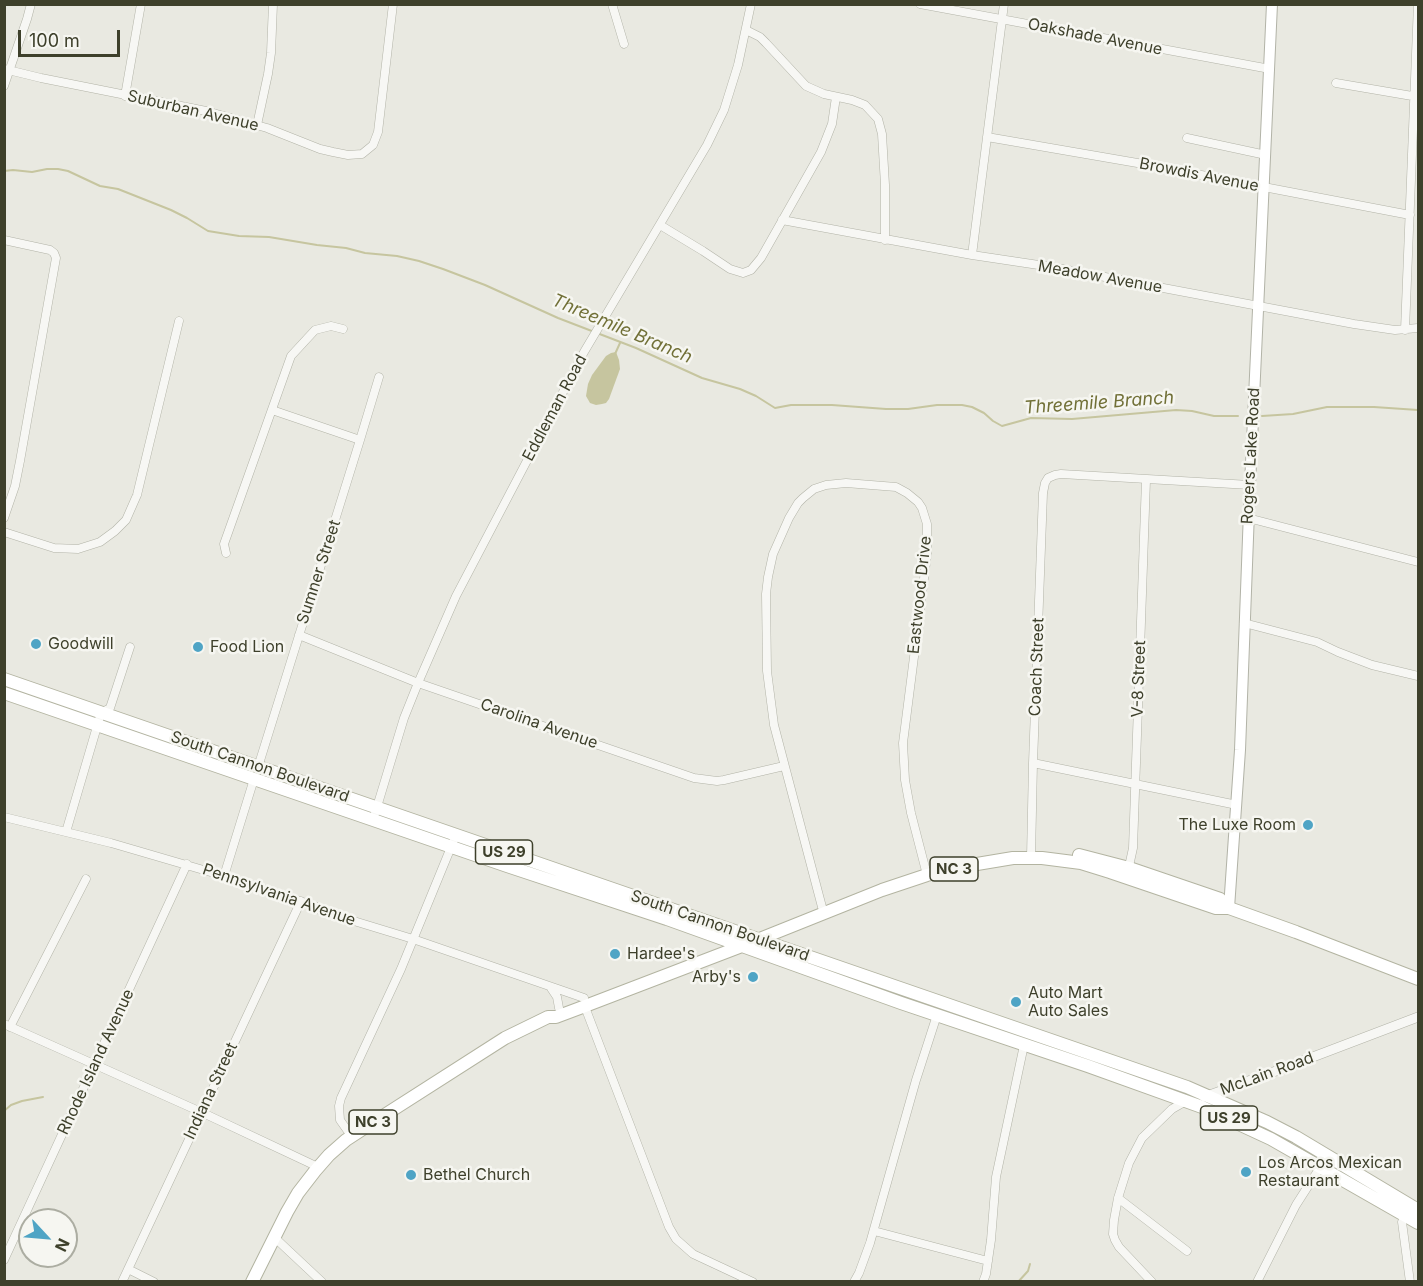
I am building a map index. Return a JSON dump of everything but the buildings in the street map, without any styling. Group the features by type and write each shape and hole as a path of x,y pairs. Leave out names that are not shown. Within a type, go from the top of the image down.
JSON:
{"main road":[{"name":"Rogers Lake Road","path":"1229,908 1237,805 1272,4"},
{"name":"South Cannon Boulevard","path":"4,679 101,713 256,773 746,941 937,1015 1186,1101 1271,1138 1321,1166 1412,1210"},
{"name":"South Cannon Boulevard","path":"4,693 97,725 256,773"},
{"name":"South Cannon Boulevard","path":"454,841 746,941 803,955 1207,1096 1296,1137 1412,1210 1419,1223"},
{"name":"NC 3","path":"746,941 822,906 879,884 926,872 1031,854 1127,873 1216,908 1229,908 1419,979"},
{"name":"NC 3","path":"548,1017 556,1017 584,1003 746,941 798,924 926,872"},
{"path":"798,924 792,938 803,955"},
{"name":"NC 3","path":"252,1281 298,1193 329,1155 352,1137 496,1043 548,1017 559,1008 584,1003"},
{"name":"US 29","path":"937,1015 949,1012 974,1018 985,1017"}],"street":[{"path":"4,86 7,69 31,4"},
{"path":"125,96 141,4"},
{"path":"257,125 271,53 273,4"},
{"name":"Suburban Avenue","path":"7,69 125,96 206,111 257,125 333,152 348,155 362,154 373,145 378,132 393,4"},
{"path":"612,4 624,44"},
{"name":"Eddleman Road","path":"375,814 417,683 456,596 578,362 707,145 724,110 738,65 751,4"},
{"name":"Oakshade Avenue","path":"920,4 1270,69"},
{"path":"972,255 1004,4"},
{"path":"1405,330 1417,97 1418,4"},
{"path":"746,30 760,37 806,86 818,92 865,105 878,119 882,134 885,185 885,240"},
{"path":"1336,82 1417,97"},
{"path":"660,225 730,269 743,273 751,270 757,264 821,152 832,124 836,97"},
{"name":"Browdis Avenue","path":"987,136 1410,215"},
{"path":"1187,138 1266,155"},
{"name":"Meadow Avenue","path":"782,220 885,240 1053,267 1354,324 1395,330 1419,328"},
{"path":"4,240 50,250 56,258 18,470 4,518"},
{"path":"4,532 54,548 78,549 100,542 126,520 137,495 179,321"},
{"path":"226,554 224,544 291,356 315,330 331,326 343,329"},
{"name":"Sumner Street","path":"224,876 379,377"},
{"path":"272,410 360,440"},
{"name":"Coach Street","path":"1031,854 1045,483 1048,478 1061,474 1146,480"},
{"path":"1146,480 1250,485"},
{"name":"V-8 Street","path":"1127,873 1133,848 1146,480"},
{"name":"Eastwood Drive","path":"822,906 774,725 766,640 768,578 773,554 798,503 820,486 846,483 882,485 902,489 918,502 927,524 927,555 903,743 905,780 926,872"},
{"path":"1248,518 1419,562"},
{"path":"1244,623 1317,642 1364,662 1419,676"},
{"name":"Carolina Avenue","path":"298,635 417,683 694,778 717,781 784,766"},
{"path":"66,832 101,713 110,708 130,647"},
{"path":"1033,763 1237,805"},
{"name":"Pennsylvania Avenue","path":"4,816 187,864 565,992 584,1003"},
{"path":"352,1137 340,1120 341,1098 401,969 454,841"},
{"name":"Rhode Island Avenue","path":"4,1260 187,864"},
{"path":"86,879 7,1025 318,1167"},
{"name":"Indiana Street","path":"122,1281 301,901"},
{"path":"550,987 557,997 559,1008"},
{"path":"584,1003 669,1227 676,1239 693,1254 753,1281"},
{"path":"854,1281 874,1231 916,1080 937,1015"},
{"name":"McLain Road","path":"1152,1281 1124,1254 1115,1240 1113,1227 1118,1198 1129,1163 1142,1138 1172,1109 1186,1101 1267,1075 1419,1017"},
{"path":"983,1281 988,1261 996,1177 1024,1045"},
{"path":"1257,1281 1296,1205 1321,1166"},
{"path":"1118,1198 1187,1251"},
{"path":"1410,1281 1402,1222 1412,1210"},
{"path":"874,1231 988,1261"},
{"path":"274,1237 322,1281"},
{"path":"128,1269 154,1281"}],"shaded area":[{"path":"616,352 620,369 609,399 602,404 590,403 586,396 592,375 606,356"}],"waterway":[{"name":"Threemile Branch","path":"4,171 32,172 47,169 68,171 100,186 118,189 171,210 208,231 239,236 269,237 419,261 485,285 702,378 740,389 775,408 791,405 832,405 908,409 937,405 962,405 984,413 1002,426 1031,418 1072,419 1176,410 1214,416 1238,416"},
{"path":"615,354 620,343"},
{"name":"Threemile Branch","path":"1262,416 1293,414 1327,407 1418,410"},
{"path":"4,1111 11,1105 22,1101 43,1097"},
{"path":"1018,1282 1028,1271 1030,1264"}],"place":[{"name":"Goodwill","path":"36,644"},
{"name":"Food Lion","path":"198,647"},
{"name":"The Luxe Room","path":"1308,825"},
{"name":"Hardee's","path":"615,954"},
{"name":"Arby's","path":"753,977"},
{"name":"Auto Mart Auto Sales","path":"1016,1002"},
{"name":"Los Arcos Mexican Restaurant","path":"1246,1172"},
{"name":"Bethel Church","path":"411,1175"}]}
